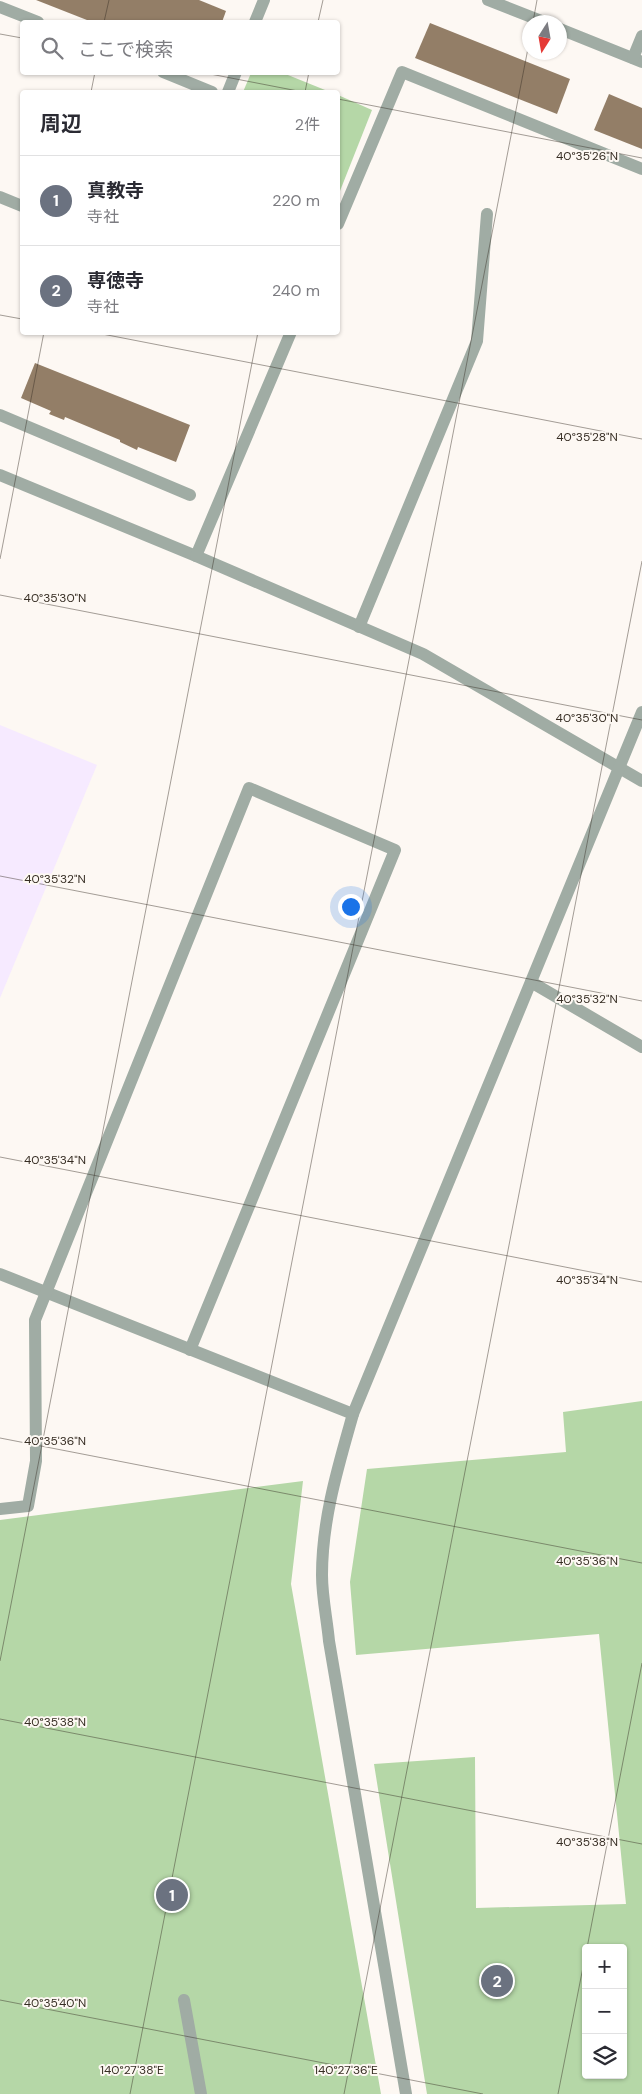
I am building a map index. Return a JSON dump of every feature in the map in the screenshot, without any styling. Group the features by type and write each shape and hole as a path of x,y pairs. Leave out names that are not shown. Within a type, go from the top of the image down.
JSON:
{"street":[{"path":"256,20 264,0"},
{"path":"488,0 526,15"},
{"path":"0,7 33,20"},
{"path":"567,32 638,60 642,36"},
{"path":"340,218 402,72 642,169"},
{"path":"170,75 207,90"},
{"path":"229,90 235,75"},
{"path":"0,197 20,205"},
{"path":"359,626 477,340 487,214"},
{"path":"196,556 290,335"},
{"path":"0,415 190,495"},
{"path":"0,475 196,556 424,654 642,781"},
{"path":"406,2094 329,1640 322,1576 324,1533 332,1487 353,1414 642,712"},
{"path":"0,1509 28,1506 36,1461 35,1320 249,788 395,850 190,1350"},
{"path":"531,982 642,1047"},
{"path":"0,1274 353,1414"},
{"path":"184,2000 201,2094"}],"shaded area":[{"path":"0,725 97,765 0,998"}],"green space":[{"path":"250,75 288,75 325,90 244,90"},
{"path":"340,96 372,110 340,191"},
{"path":"642,1401 642,2094 427,2094 374,1764 475,1757 476,1908 626,1904 599,1634 356,1655 350,1582 367,1469 566,1452 563,1412"},
{"path":"303,1481 291,1584 381,2094 0,2094 0,1520"}],"building":[{"path":"36,0 199,0 226,11 223,20 87,20"},
{"path":"430,23 570,79 557,114 415,58"},
{"path":"609,94 642,108 642,149 594,130"},
{"path":"35,363 190,425 176,462 138,447 137,450 120,442 120,440 65,417 64,420 49,414 51,411 21,398"}],"place":[{"name":"真教寺","path":"172,1895"},
{"name":"専徳寺","path":"497,1981"}]}
